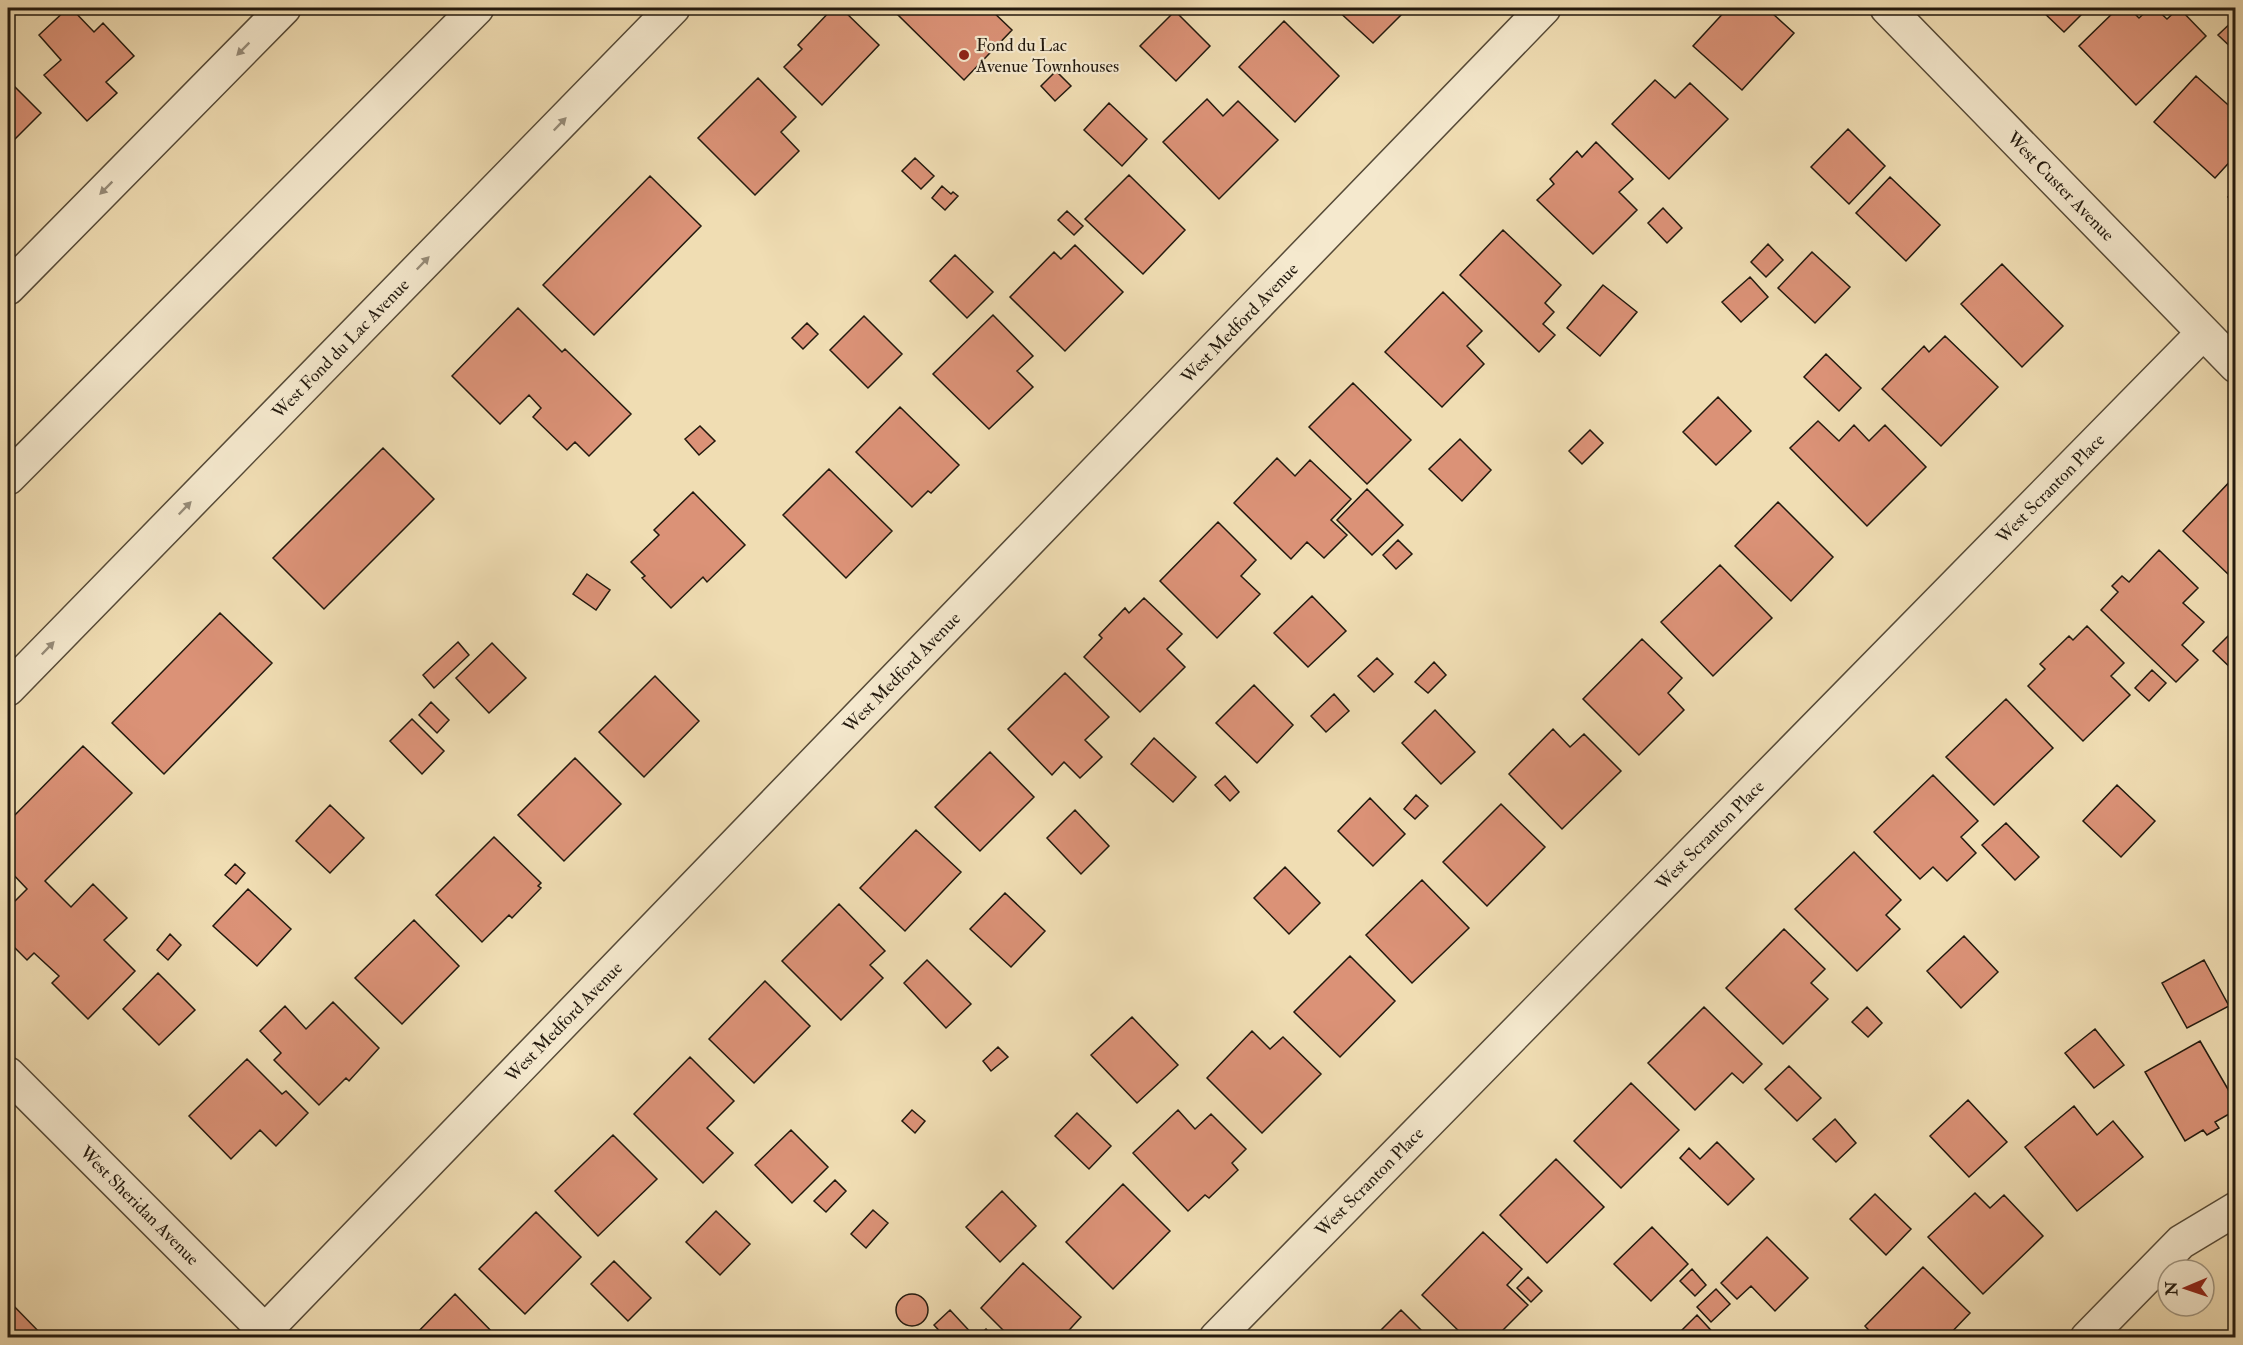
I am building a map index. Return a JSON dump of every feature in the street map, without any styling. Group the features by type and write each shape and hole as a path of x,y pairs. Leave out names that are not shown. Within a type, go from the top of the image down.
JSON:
{"street":[{"path":"8,288 284,8"},
{"path":"8,478 477,8"},
{"name":"West Fond du Lac Avenue","path":"8,689 673,8"},
{"name":"West Medford Avenue","path":"265,1335 1544,8"},
{"name":"West Custer Avenue","path":"1887,8 2235,366"},
{"name":"West Scranton Place","path":"1216,1338 2203,333"},
{"name":"West Sheridan Avenue","path":"8,1074 265,1335"},
{"path":"2087,1338 2181,1242 2235,1209"}],"building":[{"path":"68,8 71,8 94,32 103,23 134,56 106,82 117,93 87,121 44,75 61,60 39,35"},
{"path":"833,8 841,8 879,45 822,105 784,67 802,49 798,45"},
{"name":"Fond du Lac Avenue Townhouses","path":"898,8 989,8 1012,30 964,80 894,11"},
{"path":"1335,8 1408,8 1373,43"},
{"path":"1728,8 1778,8 1773,14 1794,33 1742,90 1693,46"},
{"path":"2039,8 2088,8 2064,32"},
{"path":"2118,8 2129,8 2139,18 2150,8 2155,8 2167,19 2179,8 2206,36 2136,105 2079,46"},
{"path":"1175,11 1210,46 1176,81 1140,46"},
{"path":"2236,18 2236,52 2218,35"},
{"path":"1284,21 1339,76 1295,122 1239,67"},
{"path":"1056,71 1071,86 1055,101 1041,86"},
{"path":"2196,76 2236,112 2236,155 2215,178 2154,122"},
{"path":"758,78 796,117 781,132 799,151 755,195 698,138"},
{"path":"8,80 41,113 8,146"},
{"path":"1655,80 1675,98 1690,83 1728,119 1669,179 1612,124"},
{"path":"1207,99 1223,116 1238,101 1278,140 1219,199 1163,142"},
{"path":"1109,103 1147,139 1122,166 1084,130"},
{"path":"1848,129 1885,166 1849,204 1811,167"},
{"path":"1596,142 1633,179 1619,192 1637,210 1593,254 1537,200 1554,184 1550,179 1577,151 1582,157"},
{"path":"915,158 934,176 921,189 902,171"},
{"path":"1129,175 1185,230 1143,274 1085,219"},
{"path":"650,176 701,226 594,335 543,285"},
{"path":"1890,177 1940,225 1906,261 1856,213"},
{"path":"942,186 951,194 953,192 958,196 945,210 932,198"},
{"path":"2236,189 2236,204 2228,197"},
{"path":"1663,208 1682,228 1667,243 1648,223"},
{"path":"1067,211 1083,226 1074,235 1058,220"},
{"path":"1503,230 1561,285 1545,303 1554,312 1543,324 1555,335 1539,352 1460,275"},
{"path":"1768,244 1783,260 1766,277 1751,262"},
{"path":"1075,245 1123,292 1065,351 1010,297 1054,252 1061,259"},
{"path":"1812,252 1850,287 1815,323 1778,288"},
{"path":"955,255 993,292 967,318 930,281"},
{"path":"2002,264 2063,326 2022,367 1961,304"},
{"path":"1750,277 1768,297 1741,322 1722,302"},
{"path":"1603,285 1637,312 1600,356 1567,328"},
{"path":"1443,292 1482,331 1467,346 1484,364 1442,407 1385,352"},
{"path":"518,308 562,352 565,349 631,414 589,456 575,442 567,450 533,417 541,408 529,395 500,424 452,376"},
{"path":"993,315 1033,356 1017,371 1033,387 989,429 933,374"},
{"path":"864,316 902,354 868,388 830,350"},
{"path":"807,323 818,334 803,349 792,338"},
{"path":"1945,336 1998,387 1941,446 1882,389 1924,346 1929,352"},
{"path":"1826,354 1861,388 1839,411 1804,377"},
{"path":"1353,383 1411,440 1367,484 1309,427"},
{"path":"1718,397 1751,431 1716,465 1683,432"},
{"path":"900,407 959,465 931,493 928,491 912,507 856,452"},
{"path":"1818,421 1839,441 1854,425 1869,441 1885,425 1926,467 1867,526 1790,448"},
{"path":"700,426 715,441 699,455 685,439"},
{"path":"1590,430 1603,443 1582,464 1569,451"},
{"path":"1460,439 1491,470 1462,501 1429,469"},
{"path":"383,448 434,499 324,609 273,558"},
{"path":"1277,458 1295,476 1310,460 1351,499 1331,520 1347,535 1324,558 1307,542 1291,559 1234,503"},
{"path":"829,469 892,531 846,578 783,515"},
{"path":"2236,475 2236,568 2229,575 2183,531"},
{"path":"1367,489 1403,525 1372,555 1337,520"},
{"path":"693,492 745,545 707,582 703,577 671,608 642,578 645,576 631,562 659,535 654,530"},
{"path":"1778,502 1833,557 1791,601 1735,546"},
{"path":"1218,522 1256,560 1241,576 1260,594 1217,638 1160,581"},
{"path":"1398,540 1412,554 1396,569 1383,555"},
{"path":"2159,550 2198,588 2183,603 2204,622 2182,645 2198,660 2176,682 2101,610 2118,592 2112,586 2122,576 2129,582"},
{"path":"1720,565 1772,618 1713,676 1661,622"},
{"path":"587,574 610,590 596,610 573,594"},
{"path":"1312,596 1346,631 1308,667 1274,633"},
{"path":"1144,598 1182,634 1167,649 1185,667 1140,712 1084,657 1102,638 1099,635 1125,608 1129,613"},
{"path":"220,613 272,663 164,774 112,723"},
{"path":"2087,626 2124,663 2111,676 2130,695 2083,741 2028,686 2045,669 2040,664 2069,636 2073,640"},
{"path":"2236,628 2236,673 2213,651"},
{"path":"1642,639 1682,678 1668,693 1684,710 1639,755 1583,699"},
{"path":"458,642 469,655 434,688 423,675"},
{"path":"492,643 526,678 489,713 456,678"},
{"path":"1377,658 1393,674 1374,692 1358,676"},
{"path":"1434,662 1446,675 1428,693 1415,682"},
{"path":"2152,670 2166,683 2149,701 2135,688"},
{"path":"1065,673 1109,717 1085,740 1102,757 1080,778 1064,762 1052,775 1008,729"},
{"path":"655,676 699,721 644,777 599,732"},
{"path":"1254,685 1293,725 1257,763 1216,723"},
{"path":"1334,694 1349,711 1326,732 1311,716"},
{"path":"2006,699 2053,748 1994,805 1946,757"},
{"path":"431,702 449,720 437,733 419,715"},
{"path":"1435,710 1475,752 1441,784 1402,743"},
{"path":"412,719 444,751 422,774 390,741"},
{"path":"1553,729 1570,747 1584,734 1621,771 1562,829 1509,774"},
{"path":"1154,738 1196,777 1173,802 1131,764"},
{"path":"83,746 132,793 45,881 71,907 93,884 127,918 104,940 135,971 88,1019 52,983 59,976 34,953 27,960 8,941 8,908 27,889 8,869 8,822"},
{"path":"990,752 1034,797 980,851 935,807"},
{"path":"575,758 621,804 564,861 518,815"},
{"path":"1933,775 1978,821 1961,837 1976,853 1947,881 1933,867 1920,879 1874,832"},
{"path":"1225,776 1239,792 1230,801 1215,785"},
{"path":"2117,785 2155,821 2121,857 2083,821"},
{"path":"1416,795 1428,806 1415,819 1404,809"},
{"path":"1370,798 1405,834 1373,866 1338,831"},
{"path":"1501,804 1545,847 1487,906 1443,862"},
{"path":"330,805 364,838 330,873 296,841"},
{"path":"1075,810 1109,846 1081,874 1047,838"},
{"path":"2006,823 2039,857 2015,880 1982,845"},
{"path":"916,830 961,872 905,931 860,888"},
{"path":"494,837 541,883 538,886 541,888 512,918 509,915 482,942 436,895"},
{"path":"1854,852 1901,900 1886,915 1900,929 1857,971 1795,909"},
{"path":"235,864 245,873 236,884 225,875"},
{"path":"1285,867 1320,903 1289,934 1254,898"},
{"path":"1422,880 1469,928 1412,983 1366,935"},
{"path":"248,889 291,929 257,966 213,926"},
{"path":"1005,893 1045,931 1011,967 970,929"},
{"path":"839,904 885,951 870,965 883,978 841,1020 782,961"},
{"path":"414,920 459,966 402,1024 355,978"},
{"path":"1784,929 1825,969 1811,983 1828,999 1783,1044 1726,988"},
{"path":"170,934 181,945 168,960 157,950"},
{"path":"1964,936 1998,972 1961,1008 1927,971"},
{"path":"1350,956 1395,1001 1340,1057 1294,1012"},
{"path":"927,960 971,1004 946,1028 904,983"},
{"path":"2204,960 2229,1006 2187,1028 2162,983"},
{"path":"158,973 195,1010 159,1045 123,1009"},
{"path":"765,981 810,1026 754,1083 709,1039"},
{"path":"333,1002 379,1048 349,1081 346,1078 319,1105 274,1060 281,1053 260,1031 285,1006 306,1029"},
{"path":"1704,1007 1762,1064 1743,1083 1732,1073 1695,1110 1648,1063"},
{"path":"1867,1007 1882,1023 1868,1037 1852,1022"},
{"path":"1132,1017 1178,1065 1137,1103 1091,1055"},
{"path":"2095,1029 2124,1065 2094,1088 2065,1053"},
{"path":"1252,1031 1270,1049 1283,1037 1321,1074 1262,1133 1207,1078"},
{"path":"2200,1041 2236,1103 2236,1110 2215,1122 2219,1128 2207,1135 2203,1130 2185,1141 2145,1072"},
{"path":"998,1047 1008,1057 991,1071 983,1061"},
{"path":"690,1057 734,1101 707,1128 733,1153 703,1183 634,1114"},
{"path":"247,1059 282,1094 286,1091 308,1113 276,1146 260,1130 231,1159 189,1116"},
{"path":"1789,1066 1821,1098 1797,1121 1765,1089"},
{"path":"1631,1083 1679,1130 1621,1188 1574,1141"},
{"path":"1968,1100 2007,1142 1969,1177 1930,1136"},
{"path":"2074,1106 2097,1135 2113,1121 2143,1157 2077,1211 2025,1147"},
{"path":"912,1110 925,1121 915,1133 902,1121"},
{"path":"1178,1110 1195,1129 1211,1114 1246,1149 1232,1163 1238,1170 1209,1198 1205,1195 1188,1211 1133,1153"},
{"path":"1077,1113 1111,1146 1089,1169 1055,1136"},
{"path":"1835,1119 1856,1143 1836,1162 1813,1139"},
{"path":"791,1130 828,1167 792,1203 755,1165"},
{"path":"613,1135 657,1179 598,1236 555,1191"},
{"path":"1717,1142 1754,1179 1728,1205 1680,1158 1689,1148 1700,1159"},
{"path":"1556,1159 1604,1207 1547,1263 1500,1215"},
{"path":"835,1180 846,1191 826,1212 814,1201"},
{"path":"1123,1184 1170,1231 1113,1289 1066,1242"},
{"path":"1002,1191 1036,1226 1000,1262 966,1227"},
{"path":"1975,1193 1990,1208 2004,1195 2043,1236 1983,1294 1928,1237"},
{"path":"1875,1194 1911,1229 1886,1255 1850,1219"},
{"path":"873,1210 888,1223 866,1248 851,1234"},
{"path":"716,1211 750,1244 720,1275 686,1242"},
{"path":"536,1212 581,1257 525,1314 479,1269"},
{"path":"1652,1227 1688,1264 1651,1301 1614,1264"},
{"path":"1483,1232 1522,1269 1507,1285 1528,1305 1495,1338 1466,1338 1422,1295"},
{"path":"1767,1237 1808,1278 1775,1311 1751,1286 1737,1299 1721,1283"},
{"path":"614,1261 651,1298 628,1321 591,1284"},
{"path":"1023,1263 1081,1317 1062,1338 1011,1338 981,1308"},
{"path":"1923,1267 1970,1313 1946,1338 1876,1338 1865,1326"},
{"path":"1692,1269 1706,1285 1695,1296 1680,1281"},
{"path":"1528,1277 1542,1291 1531,1302 1517,1288"},
{"path":"1716,1289 1730,1304 1711,1322 1697,1307"},
{"path":"455,1294 498,1338 412,1338"},
{"path":"912,1294 923,1299 928,1310 923,1321 912,1326 901,1321 896,1310 901,1299"},
{"path":"8,1300 45,1338 8,1338"},
{"path":"950,1310 976,1338 946,1338 934,1325"},
{"path":"1401,1310 1429,1338 1373,1338"},
{"path":"1697,1315 1718,1338 1674,1338"},
{"path":"986,1329 994,1338 976,1338"}],"place":[{"name":"Fond du Lac Avenue Townhouses","path":"964,55"}]}
